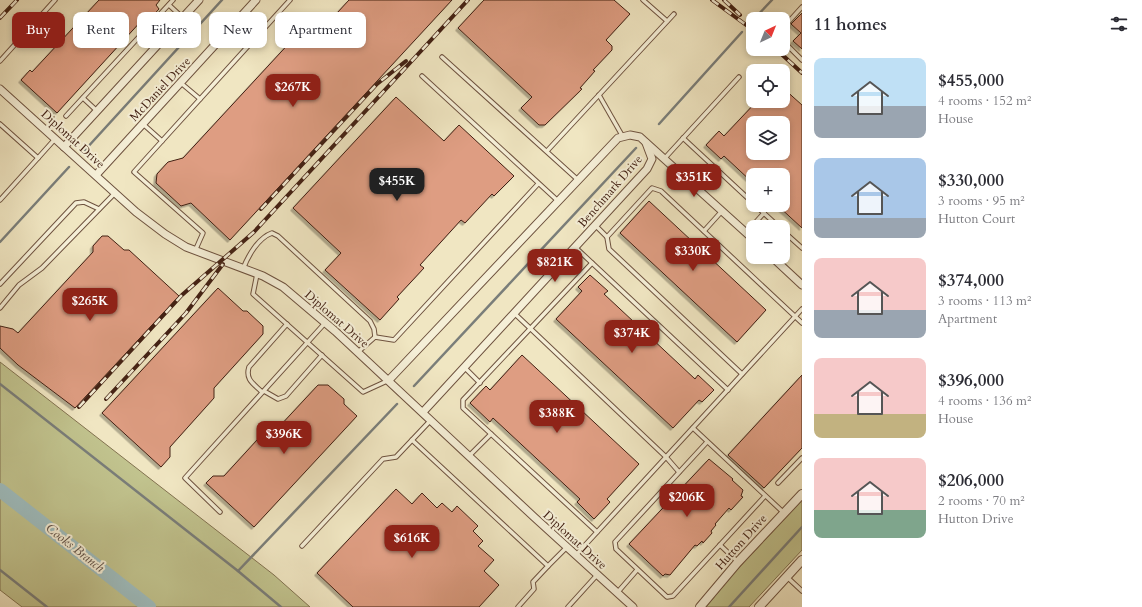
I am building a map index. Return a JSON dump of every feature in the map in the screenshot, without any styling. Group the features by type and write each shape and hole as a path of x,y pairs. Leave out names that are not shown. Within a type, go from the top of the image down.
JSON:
{"street":[{"path":"188,12 199,0"},
{"name":"McDaniel Drive","path":"245,12 256,0"},
{"path":"64,147 155,48"},
{"name":"McDaniel Drive","path":"96,174 212,48"},
{"name":"Diplomat Drive","path":"0,89 96,174 136,212 165,234 195,251 257,274 283,287 326,322 633,607"},
{"name":"Benchmark Drive","path":"423,412 647,169 652,159 646,142 640,138 630,135 623,137"},
{"path":"389,380 618,138 623,137"},
{"path":"646,142 746,233"},
{"path":"780,264 802,285"},
{"name":"Hutton Drive","path":"700,607 738,562 802,494"},
{"path":"759,607 802,560"}],"lane":[{"path":"0,61 55,0"},
{"path":"66,116 173,0"},
{"path":"267,25 290,0"},
{"path":"643,0 667,21"},
{"path":"169,5 177,12"},
{"path":"790,20 802,7"},
{"path":"546,152 674,14"},
{"path":"195,251 203,233 134,172 246,48"},
{"path":"790,48 802,60"},
{"path":"442,57 578,180"},
{"path":"422,76 558,202"},
{"path":"664,159 739,77"},
{"path":"181,83 200,99"},
{"path":"599,95 623,137"},
{"path":"83,98 97,111"},
{"path":"0,124 38,158"},
{"path":"143,124 162,141"},
{"path":"0,200 55,138"},
{"path":"683,138 746,196"},
{"path":"375,337 394,340 538,184"},
{"path":"607,236 652,188 661,191 802,323"},
{"path":"0,308 19,285 42,268 115,192"},
{"path":"0,284 76,203 84,202 99,209"},
{"path":"704,231 722,211"},
{"path":"758,220 764,213 772,220"},
{"path":"595,225 607,236 609,249 742,374"},
{"path":"243,269 248,256 266,235 272,233 278,236 370,321 374,329 375,337"},
{"path":"790,237 802,248"},
{"path":"574,247 728,390"},
{"path":"592,263 531,330 463,400 463,408 597,532"},
{"path":"257,274 253,294 363,392 389,380"},
{"path":"576,555 802,309"},
{"path":"514,313 666,457 679,472"},
{"path":"220,512 185,478 326,322"},
{"path":"287,324 250,367 247,373 248,379 263,391 278,399 286,396 322,355"},
{"path":"358,352 375,337"},
{"path":"464,367 480,383"},
{"path":"302,546 383,459 396,457 431,420"},
{"path":"693,428 784,513"},
{"path":"469,456 491,434"},
{"path":"412,440 548,566"},
{"path":"707,442 615,542 616,550 666,597 674,596 765,496"},
{"path":"778,483 802,458"},
{"path":"720,545 738,562"},
{"path":"518,607 534,589 533,582 567,547"},
{"path":"617,593 638,570"},
{"path":"568,607 597,575"},
{"path":"787,577 802,591"}],"green space":[{"path":"0,362 274,575 310,607 22,607 0,590"},
{"path":"802,500 802,550 749,607 706,607 733,574"}],"building":[{"path":"99,0 160,0 156,5 159,9 156,12 137,12 137,26 129,34 129,12 88,12"},
{"path":"349,0 452,0 230,240 191,203 181,206 156,183 157,174 168,162 183,158 285,48 366,48 366,12 338,12"},
{"path":"484,0 614,0 630,14 606,40 612,46 612,50 593,70 595,71 580,88 582,89 545,125 539,125 521,108 532,97 458,28"},
{"path":"802,13 802,49 793,41 801,33 791,24"},
{"path":"73,28 73,48 116,48 57,113 21,80 30,70 32,72 54,48 65,48 65,37"},
{"path":"790,94 802,105 802,228 785,212 790,212 790,168 746,168 746,176 724,156 721,159 706,145 719,131 724,136 750,108 790,108"},
{"path":"396,97 444,141 459,125 514,176 494,196 492,194 465,223 461,220 420,265 424,268 397,297 399,299 380,320 325,270 341,253 293,208"},
{"path":"649,201 766,310 737,342 620,233"},
{"path":"102,236 108,236 124,250 129,250 179,296 75,408 18,365 0,348 0,326 13,329 18,333 93,252 93,246"},
{"path":"590,275 608,291 604,294 695,379 698,375 714,390 702,402 699,400 673,428 556,319 582,291 578,287"},
{"path":"218,288 243,311 247,311 263,326 263,334 214,388 214,398 170,447 170,457 161,467 102,413"},
{"path":"522,355 639,464 607,499 610,502 594,519 577,502 580,499 493,418 490,422 470,403 486,386 490,390"},
{"path":"802,375 802,448 764,488 728,455"},
{"path":"318,385 328,385 344,399 344,404 357,416 254,527 206,483 213,476 224,476 268,428 278,428"},
{"path":"709,459 733,479 732,480 743,490 741,496 743,497 731,510 729,508 715,524 716,525 711,531 712,533 703,543 702,541 697,546 695,545 670,575 665,574 663,576 629,544"},
{"path":"396,489 412,504 422,493 437,508 442,503 452,512 457,506 478,526 473,531 483,541 478,546 494,560 484,571 499,585 479,607 353,607 317,573"}],"waterway":[{"path":"85,150 222,0"},
{"path":"761,12 772,0"},
{"path":"659,124 742,32"},
{"path":"414,386 636,148"},
{"path":"0,242 69,167"},
{"path":"0,384 238,571 281,607"},
{"path":"238,571 397,404"},
{"name":"Cooks Branch","path":"0,490 149,607"},
{"path":"729,607 802,527"},
{"path":"0,570 47,607"}],"railway":[{"path":"0,18 17,0"},
{"path":"79,407 182,295 254,232 468,0"},
{"path":"712,0 746,25"},
{"path":"724,0 740,15"},
{"path":"784,56 802,73"},
{"path":"261,209 377,84 406,61"},
{"path":"106,399 186,313 223,264"}]}
